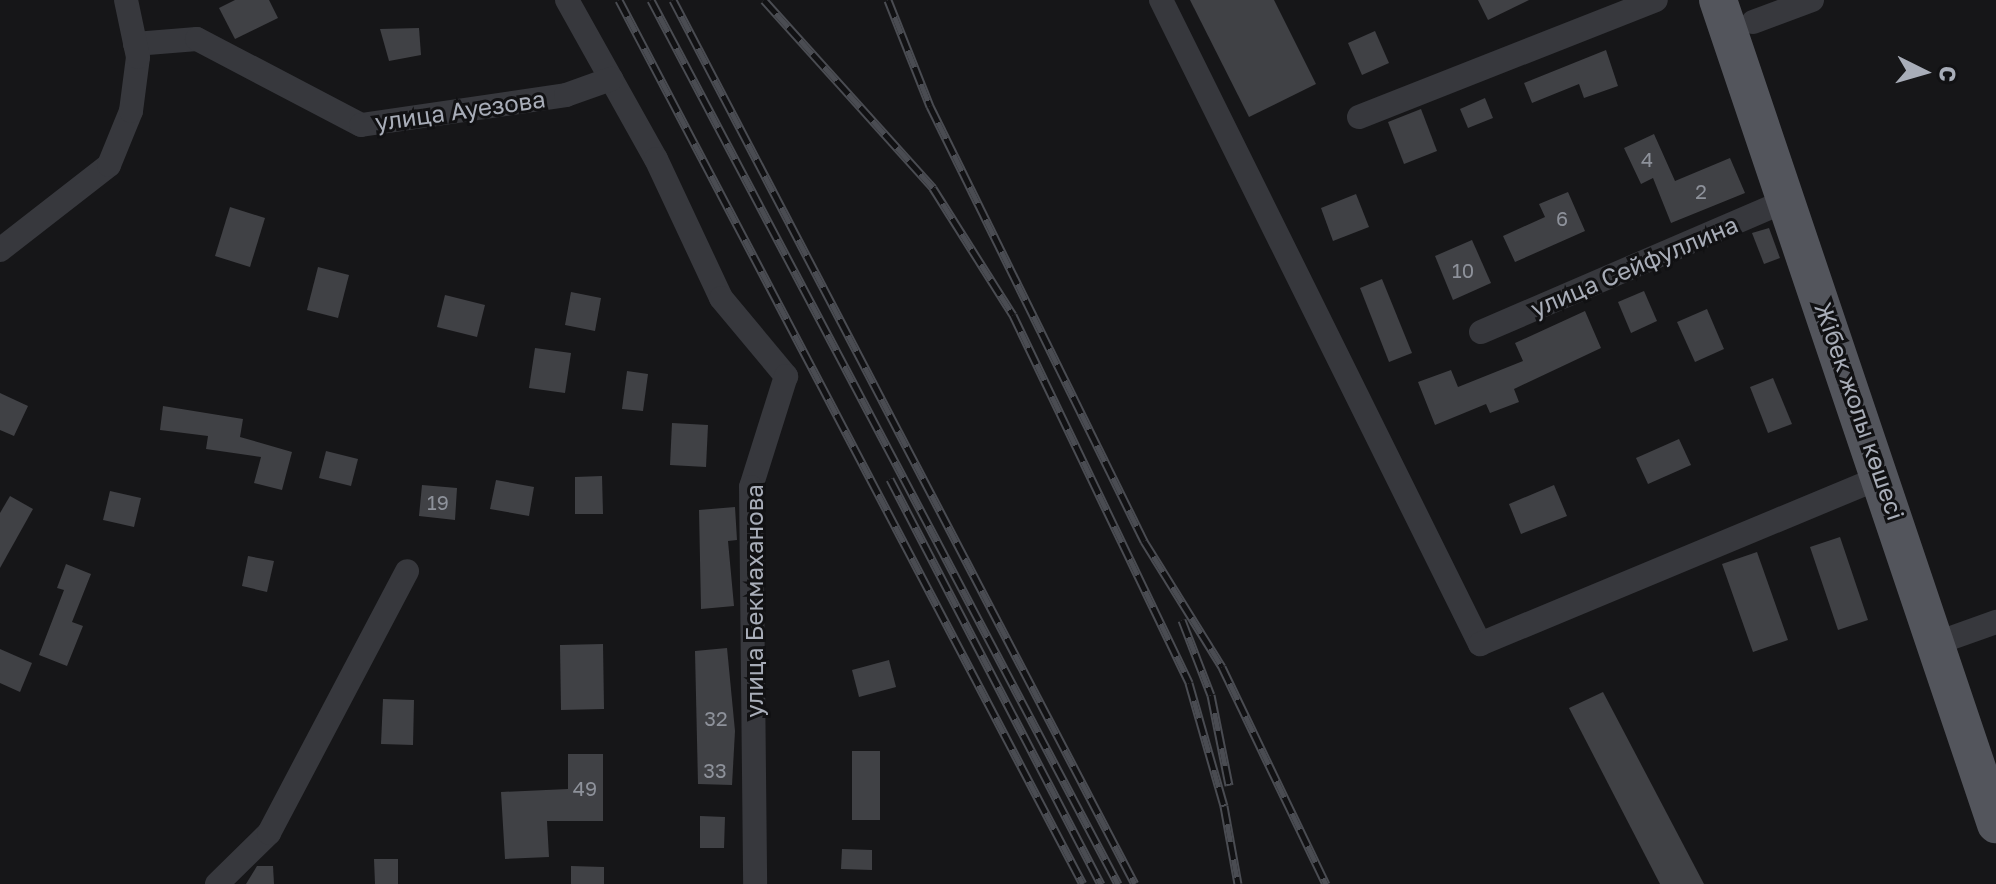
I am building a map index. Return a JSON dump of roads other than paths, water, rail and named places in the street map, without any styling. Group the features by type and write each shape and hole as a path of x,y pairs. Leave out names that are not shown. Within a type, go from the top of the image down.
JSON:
{"main road":[{"name":"Жібек жолы көшесі","path":"1718,0 1883,476 1948,639 1996,741"},
{"name":"Жібек жолы көшесі","path":"1749,11 1948,639 1996,824"}],"street":[{"path":"0,250 109,165 131,111 135,44 126,0"},
{"name":"улица Бекмаханова","path":"567,0 611,79 721,298 786,376 751,487 755,884"},
{"path":"1161,0 1480,644 1883,476"},
{"path":"1359,117 1656,0"},
{"path":"1749,11 1812,0"},
{"name":"улица Ауезова","path":"135,44 197,39 361,125 566,95 611,79"},
{"name":"улица Сейфуллина","path":"1481,332 1788,200"},
{"path":"217,884 269,833 407,571"},
{"path":"1948,639 1996,622"}],"railway":[{"path":"619,0 1083,884"},
{"path":"651,0 1118,884"},
{"path":"673,0 1135,884"},
{"path":"764,0 933,188 1013,315 1189,683 1224,806 1238,884"},
{"path":"888,0 930,106 1144,541 1222,667 1326,884"},
{"path":"890,479 1101,884"},
{"path":"1182,620 1211,695 1229,785"}]}
